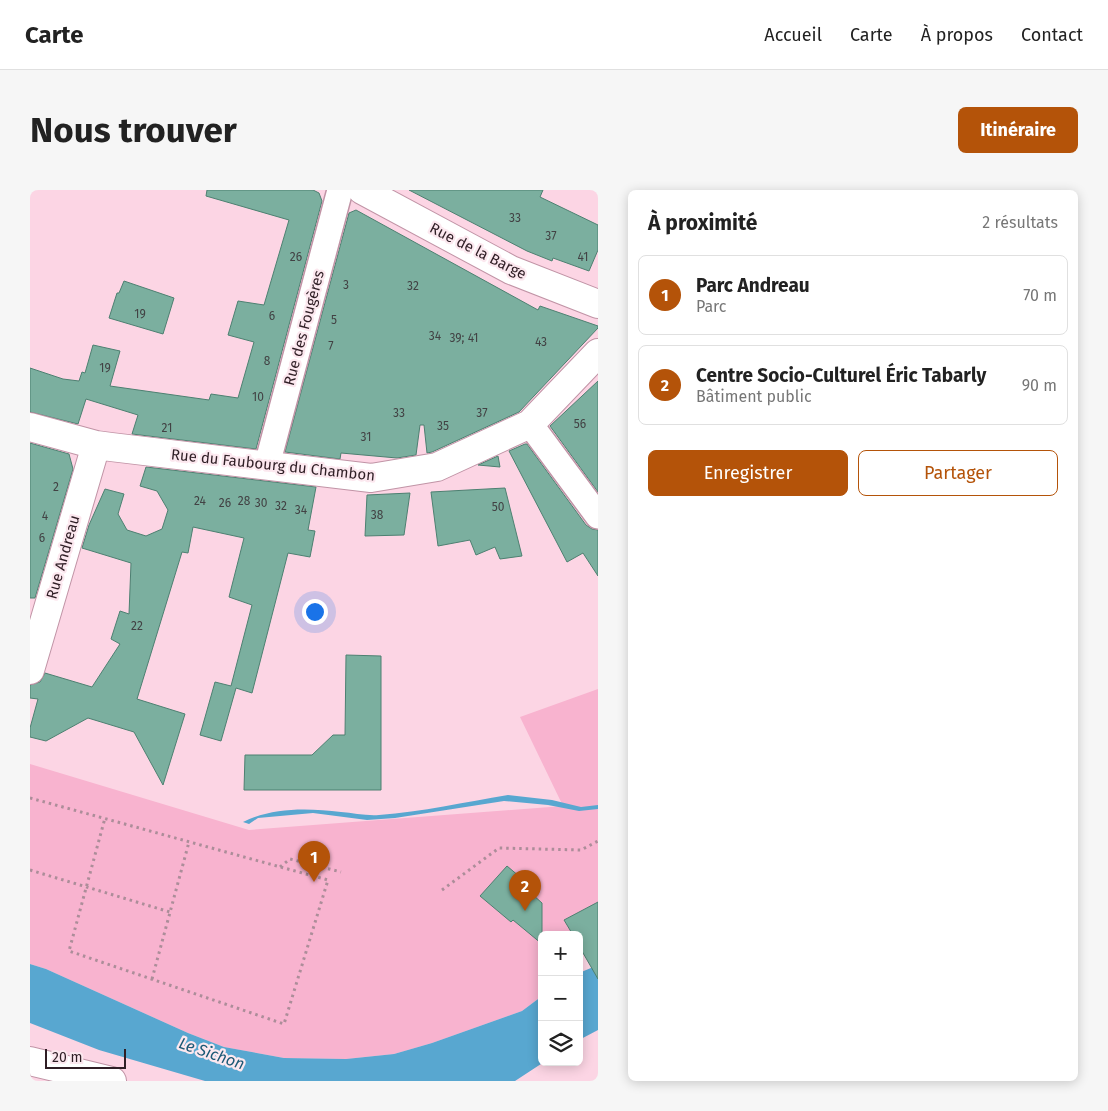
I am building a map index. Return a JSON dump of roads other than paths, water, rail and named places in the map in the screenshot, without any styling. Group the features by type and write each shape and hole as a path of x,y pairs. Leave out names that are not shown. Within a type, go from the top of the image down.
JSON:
{"street":[{"name":"Rue des Fougères","path":"267,465 340,190"},
{"name":"Rue de la Barge","path":"362,190 511,270 598,304"},
{"name":"Rue du Faubourg du Chambon","path":"30,427 96,445 371,478 437,467 530,424 598,353"},
{"path":"530,424 598,516"},
{"name":"Rue Andreau","path":"30,670 96,445"},
{"path":"30,1061 112,1081"}],"water":[{"path":"508,795 552,800 581,807 598,805 598,809 579,811 548,805 504,801 395,818 367,820 313,813 258,818 249,824 243,822 278,811 291,810 316,810 365,815 395,814"},
{"name":"Le Sichon","path":"30,964 46,969 188,1033 224,1047 284,1058 346,1059 394,1054 432,1043 522,1011 538,999 538,1066 515,1081 205,1081 99,1050 30,1023"},
{"path":"598,965 598,1030 583,1038 583,976 583,971"}],"place":[{"name":"Parc Andreau","path":"314,882"},
{"name":"Centre Socio-Culturel Éric Tabarly","path":"525,911"}]}
